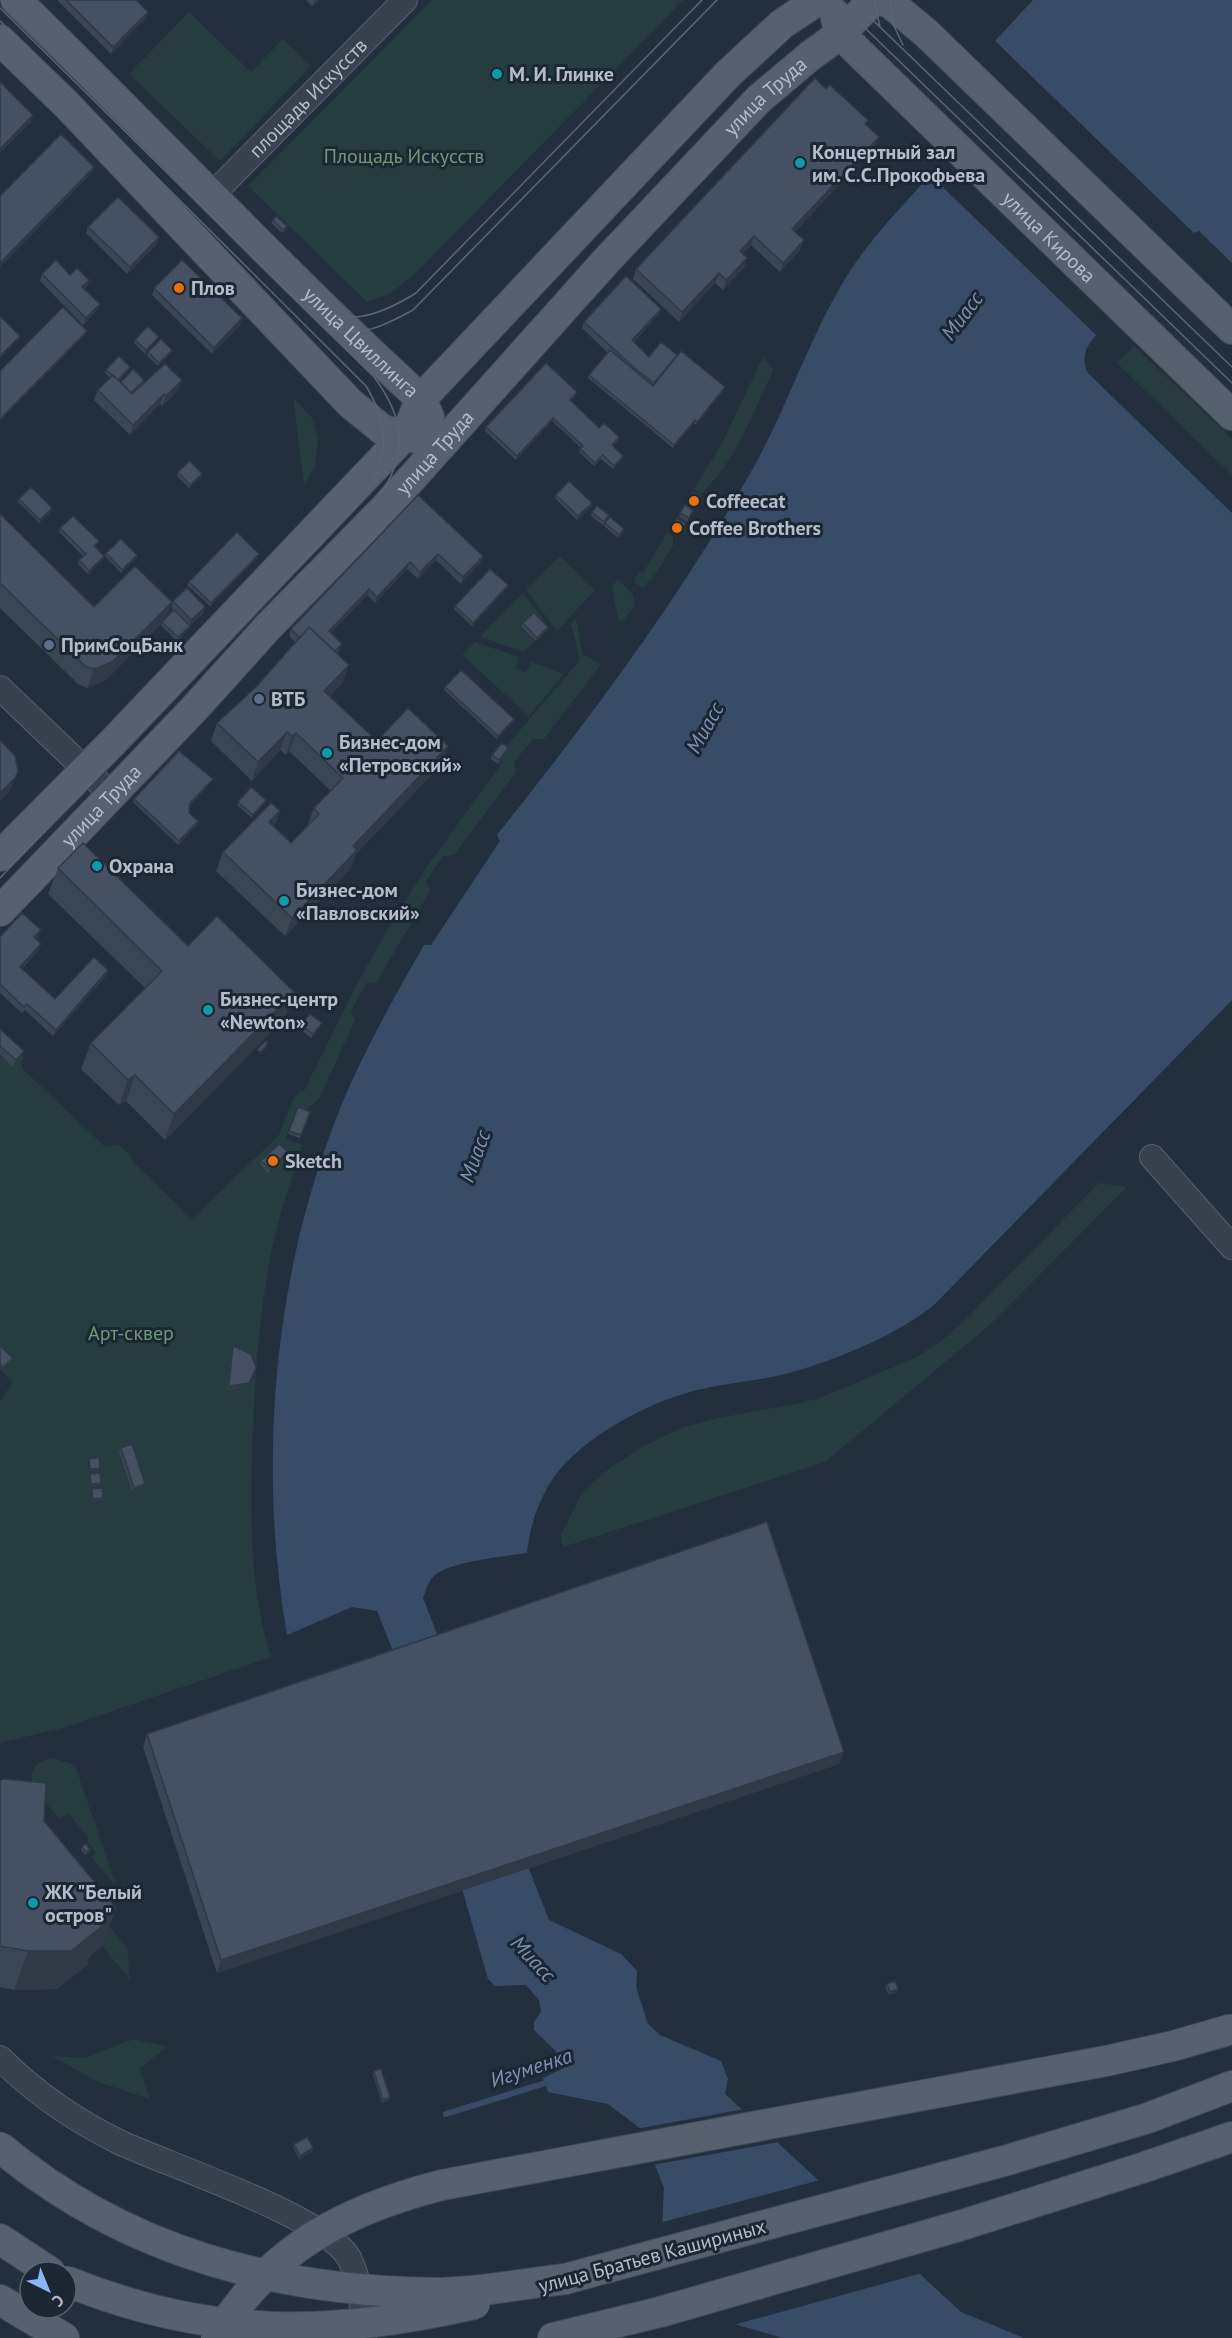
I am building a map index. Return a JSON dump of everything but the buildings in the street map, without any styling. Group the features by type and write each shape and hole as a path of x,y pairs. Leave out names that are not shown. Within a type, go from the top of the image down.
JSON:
{"main road":[{"name":"улица Цвиллинга","path":"16,0 104,85 211,196 384,366 421,399 441,445"},
{"name":"улица Труда","path":"0,856 86,769 405,434 421,399 728,74 782,24 818,0"},
{"path":"831,0 840,34"},
{"name":"улица Труда","path":"0,911 112,795 269,626 386,507 606,261 759,99 840,34 873,0"},
{"path":"880,0 890,3 915,23 1232,329"},
{"name":"улица Кирова","path":"840,34 1232,415"},
{"path":"0,40 67,105 350,403 383,430 441,445"},
{"path":"216,2338 240,2303 289,2253 335,2223 395,2197 453,2182 1106,2061 1173,2046 1232,2029"},
{"name":"улица Братьев Кашириных","path":"78,2287 113,2304 157,2319 254,2337 311,2336 389,2325 472,2305 1004,2161 1137,2121 1232,2086"},
{"path":"557,2337 660,2312 959,2226 1232,2137"},
{"path":"0,2147 70,2199 143,2237 211,2262 300,2282 435,2293 565,2279"},
{"path":"0,2239 32,2260"},
{"path":"0,2300 64,2338"},
{"path":"611,2338 660,2312"}],"street":[{"name":"площадь Искусств","path":"211,196 405,0"},
{"path":"0,688 112,795"},
{"path":"1152,1157 1232,1246"},
{"path":"0,2058 37,2092 120,2143 284,2211 329,2239 348,2257 362,2303 364,2338"}],"green space":[{"name":"Площадь Искусств","path":"432,0 683,0 421,268 390,294 367,302 248,186"},
{"path":"189,12 251,72 283,39 311,66 220,161 129,74"},
{"path":"1134,346 1232,439 1232,475 1117,363"},
{"path":"763,357 773,370 734,452 701,494 694,489 721,445"},
{"path":"293,397 312,418 318,439 315,466 304,484"},
{"path":"667,533 673,536 673,546 651,581 649,580 643,588 634,582 639,571 643,573"},
{"path":"560,556 595,590 557,631 526,589"},
{"path":"618,579 633,595 635,605 622,622 618,619 612,586"},
{"path":"523,593 546,623 544,626 533,615 520,627 535,641 524,652 480,637"},
{"name":"Арт-сквер","path":"576,618 582,653 600,665 544,739 533,739 514,762 516,772 454,855 443,856 426,881 430,891 376,983 366,984 351,1011 355,1020 319,1099 305,1111 297,1107 285,1139 303,1145 277,1226 271,1254 257,1356 252,1458 253,1558 259,1608 271,1657 63,1728 0,1743 0,1401 13,1382 0,1369 0,1035 23,1057 22,1068 105,1147 118,1144 131,1156 134,1163 192,1219 279,1135 293,1099 299,1092 304,1091 358,982 426,868 500,766 505,748 580,660 571,624"},
{"path":"475,642 519,657 515,669 526,672 531,662 564,674 529,716 462,655"},
{"path":"1099,1183 1127,1187 991,1324 825,1462 563,1547 561,1535 583,1491 611,1467 644,1446 681,1428 718,1418 820,1398 915,1358 941,1341 964,1321"},
{"path":"52,1758 75,1765 116,1886 91,1857 96,1853 87,1841 89,1838 68,1813 60,1819 35,1787 32,1774 35,1767 42,1761"},
{"path":"71,1880 127,1948 130,1980 63,1898"},
{"path":"134,2039 167,2047 139,2069 150,2099 96,2081 52,2056 84,2058"}],"water":[{"name":"Миасс","path":"1033,0 1232,0 1232,263 1199,231 1194,233 1096,335 1087,348 1084,362 1088,373 1232,513 1232,1000 934,1305 920,1316 870,1344 816,1365 785,1374 683,1394 630,1416 579,1450 554,1477 536,1513 527,1553 478,1560 441,1571 430,1581 423,1598 549,1920 621,1954 637,1971 636,1987 648,2024 660,2035 721,2061 728,2079 725,2094 961,2312 1024,2338 783,2338 720,2320 662,2231 664,2188 641,2129 608,2104 548,2092 543,2078 570,2065 534,2030 534,2022 541,2012 539,2000 526,1985 495,1986 488,1979 394,1653 377,1611 352,1607 287,1635 278,1571 274,1507 273,1441 277,1376 285,1311 297,1247 313,1185 343,1101 399,989 424,945 431,945 500,841 497,835 632,657 664,612 724,518 765,445 824,317 852,268 903,205 1027,73 995,41"}],"pier":[{"path":"995,41 1194,233 1096,335 928,173 1023,72 993,43"},
{"path":"745,2109 779,2142 652,2165 636,2129"},
{"path":"820,2180 922,2273 730,2326 718,2323 666,2273 659,2223"}],"waterway":[{"name":"Игуменка","path":"446,2114 552,2081"}],"tram line":[{"path":"305,305 334,316 362,316 389,308 416,293 702,0"},
{"path":"326,329 350,332 371,329 413,310 717,0"},
{"path":"836,0 1232,383"},
{"path":"852,0 1232,367"},
{"path":"874,0 880,27"},
{"path":"890,0 893,24 903,45"},
{"path":"0,8 374,377 392,407 399,437 394,468 377,499 0,893"},
{"path":"0,21 366,386 375,402 383,432 381,461 375,476 357,505 0,878"}],"place":[{"name":"М. И. Глинке","path":"497,74"},
{"name":"Концертный зал им. С.С.Прокофьева","path":"800,163"},
{"name":"Плов","path":"179,288"},
{"name":"Coffeecat","path":"694,501"},
{"name":"Coffee Brothers","path":"677,528"},
{"name":"ПримСоцБанк","path":"49,645"},
{"name":"ВТБ","path":"259,699"},
{"name":"Бизнес-дом «Петровский»","path":"327,753"},
{"name":"Охрана","path":"97,866"},
{"name":"Бизнес-дом «Павловский»","path":"284,901"},
{"name":"Бизнес-центр «Newton»","path":"208,1010"},
{"name":"Sketch","path":"273,1161"},
{"name":"ЖК \"Белый остров\"","path":"33,1903"}]}
